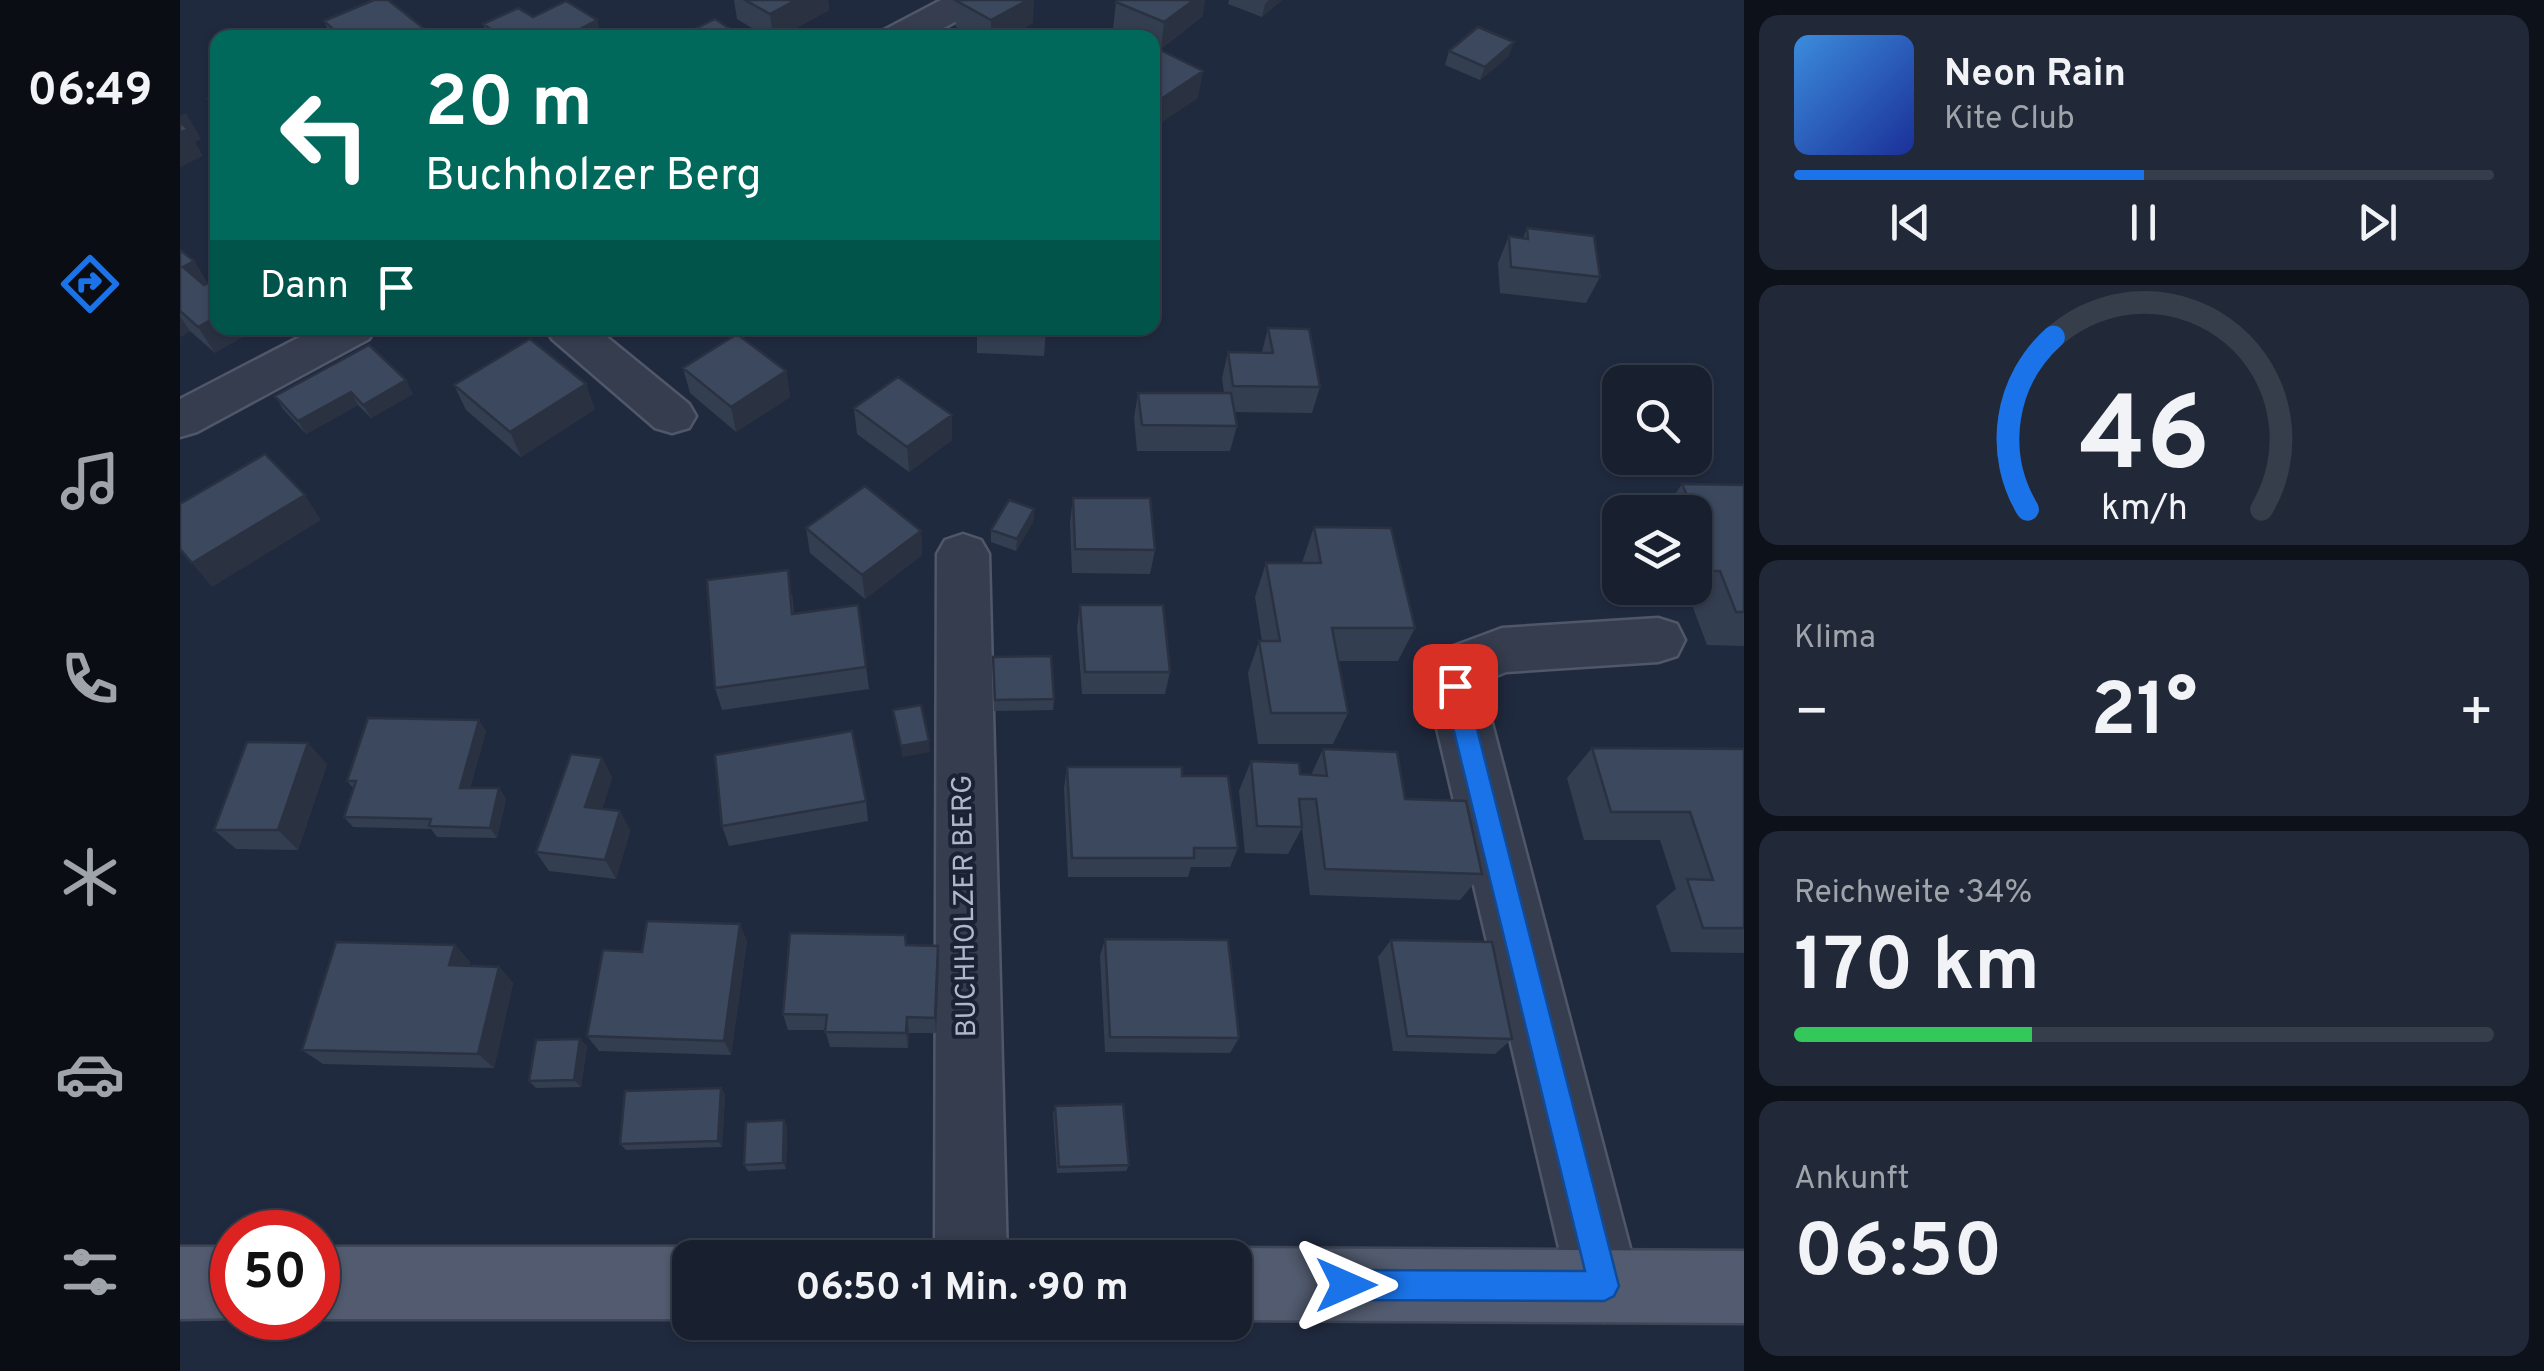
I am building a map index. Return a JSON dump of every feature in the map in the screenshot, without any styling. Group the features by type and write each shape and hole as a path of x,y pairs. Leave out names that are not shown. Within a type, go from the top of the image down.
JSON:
{"main road":[{"path":"180,1283 210,1283"},
{"path":"340,1283 672,1284"},
{"path":"1252,1284 1734,1287"}],"street":[{"path":"890,0 913,29 968,0"},
{"path":"180,420 340,335"},
{"path":"576,335 672,416"},
{"name":"BUCHHOLZER BERG","path":"963,554 971,1240"},
{"path":"1604,1286 1455,686 1470,663 1502,650 1658,640"}],"building":[{"path":"374,0 388,0 426,30 334,30 324,21"},
{"path":"745,0 796,0 770,14"},
{"path":"955,0 1028,0 991,20"},
{"path":"1118,0 1194,0 1164,22"},
{"path":"566,1 597,20 578,30 492,30 483,24 518,8 533,17"},
{"path":"715,19 732,30 700,30 697,28"},
{"path":"1478,27 1514,42 1485,67 1449,51"},
{"path":"1160,50 1203,71 1160,100"},
{"path":"1527,228 1594,236 1600,277 1511,267 1509,236 1528,239"},
{"path":"180,250 194,261 183,267 204,285 210,282 210,320 198,327 180,311"},
{"path":"1268,328 1309,329 1320,387 1233,386 1228,352 1273,353"},
{"path":"738,335 786,371 731,407 683,368"},
{"path":"530,339 586,384 510,432 454,385"},
{"path":"369,345 406,380 363,405 351,392 298,421 275,396"},
{"path":"898,377 952,415 907,447 854,408"},
{"path":"1138,393 1231,393 1237,426 1142,425"},
{"path":"265,454 305,495 192,563 180,549 180,504"},
{"path":"1682,484 1744,485 1744,612 1736,612 1720,571 1712,571 1712,495 1687,495"},
{"path":"865,486 921,531 862,575 806,528"},
{"path":"1073,498 1150,498 1155,550 1075,549"},
{"path":"1009,500 1034,509 1017,539 991,530"},
{"path":"1314,527 1391,528 1415,628 1332,628 1348,713 1271,713 1259,641 1280,641 1266,563 1321,563"},
{"path":"788,570 792,614 858,605 866,667 715,688 707,580"},
{"path":"1080,605 1163,605 1170,672 1085,672"},
{"path":"1051,656 1054,699 995,700 993,657"},
{"path":"921,705 929,741 901,746 893,710"},
{"path":"368,718 479,720 460,788 499,788 490,828 429,826 431,819 344,817 356,781 347,781"},
{"path":"852,731 866,801 722,826 715,755"},
{"path":"247,742 308,743 278,830 214,830"},
{"path":"1592,748 1744,749 1744,928 1703,928 1687,879 1713,880 1690,812 1611,812"},
{"path":"1323,749 1397,752 1405,799 1466,801 1482,874 1325,869 1316,799 1299,799 1302,827 1257,826 1251,761 1299,763 1300,774 1327,776"},
{"path":"571,754 602,758 585,807 620,811 605,860 536,852"},
{"path":"1067,767 1182,767 1182,776 1228,776 1238,848 1194,848 1194,858 1072,858"},
{"path":"647,921 740,924 724,1041 587,1036 603,950 642,952"},
{"path":"790,933 905,935 906,945 938,946 935,1018 907,1017 906,1033 825,1032 827,1015 783,1014"},
{"path":"1105,939 1228,940 1239,1038 1110,1037"},
{"path":"1391,940 1492,942 1512,1039 1407,1036"},
{"path":"336,942 455,945 449,965 499,967 478,1054 302,1050"},
{"path":"580,1039 574,1080 529,1081 536,1040"},
{"path":"721,1088 718,1141 620,1144 625,1091"},
{"path":"1123,1104 1129,1165 1059,1167 1055,1106"},
{"path":"784,1120 783,1163 744,1165 746,1122"}],"route":[{"path":"1346,1285 1604,1286 1455,686"}]}
